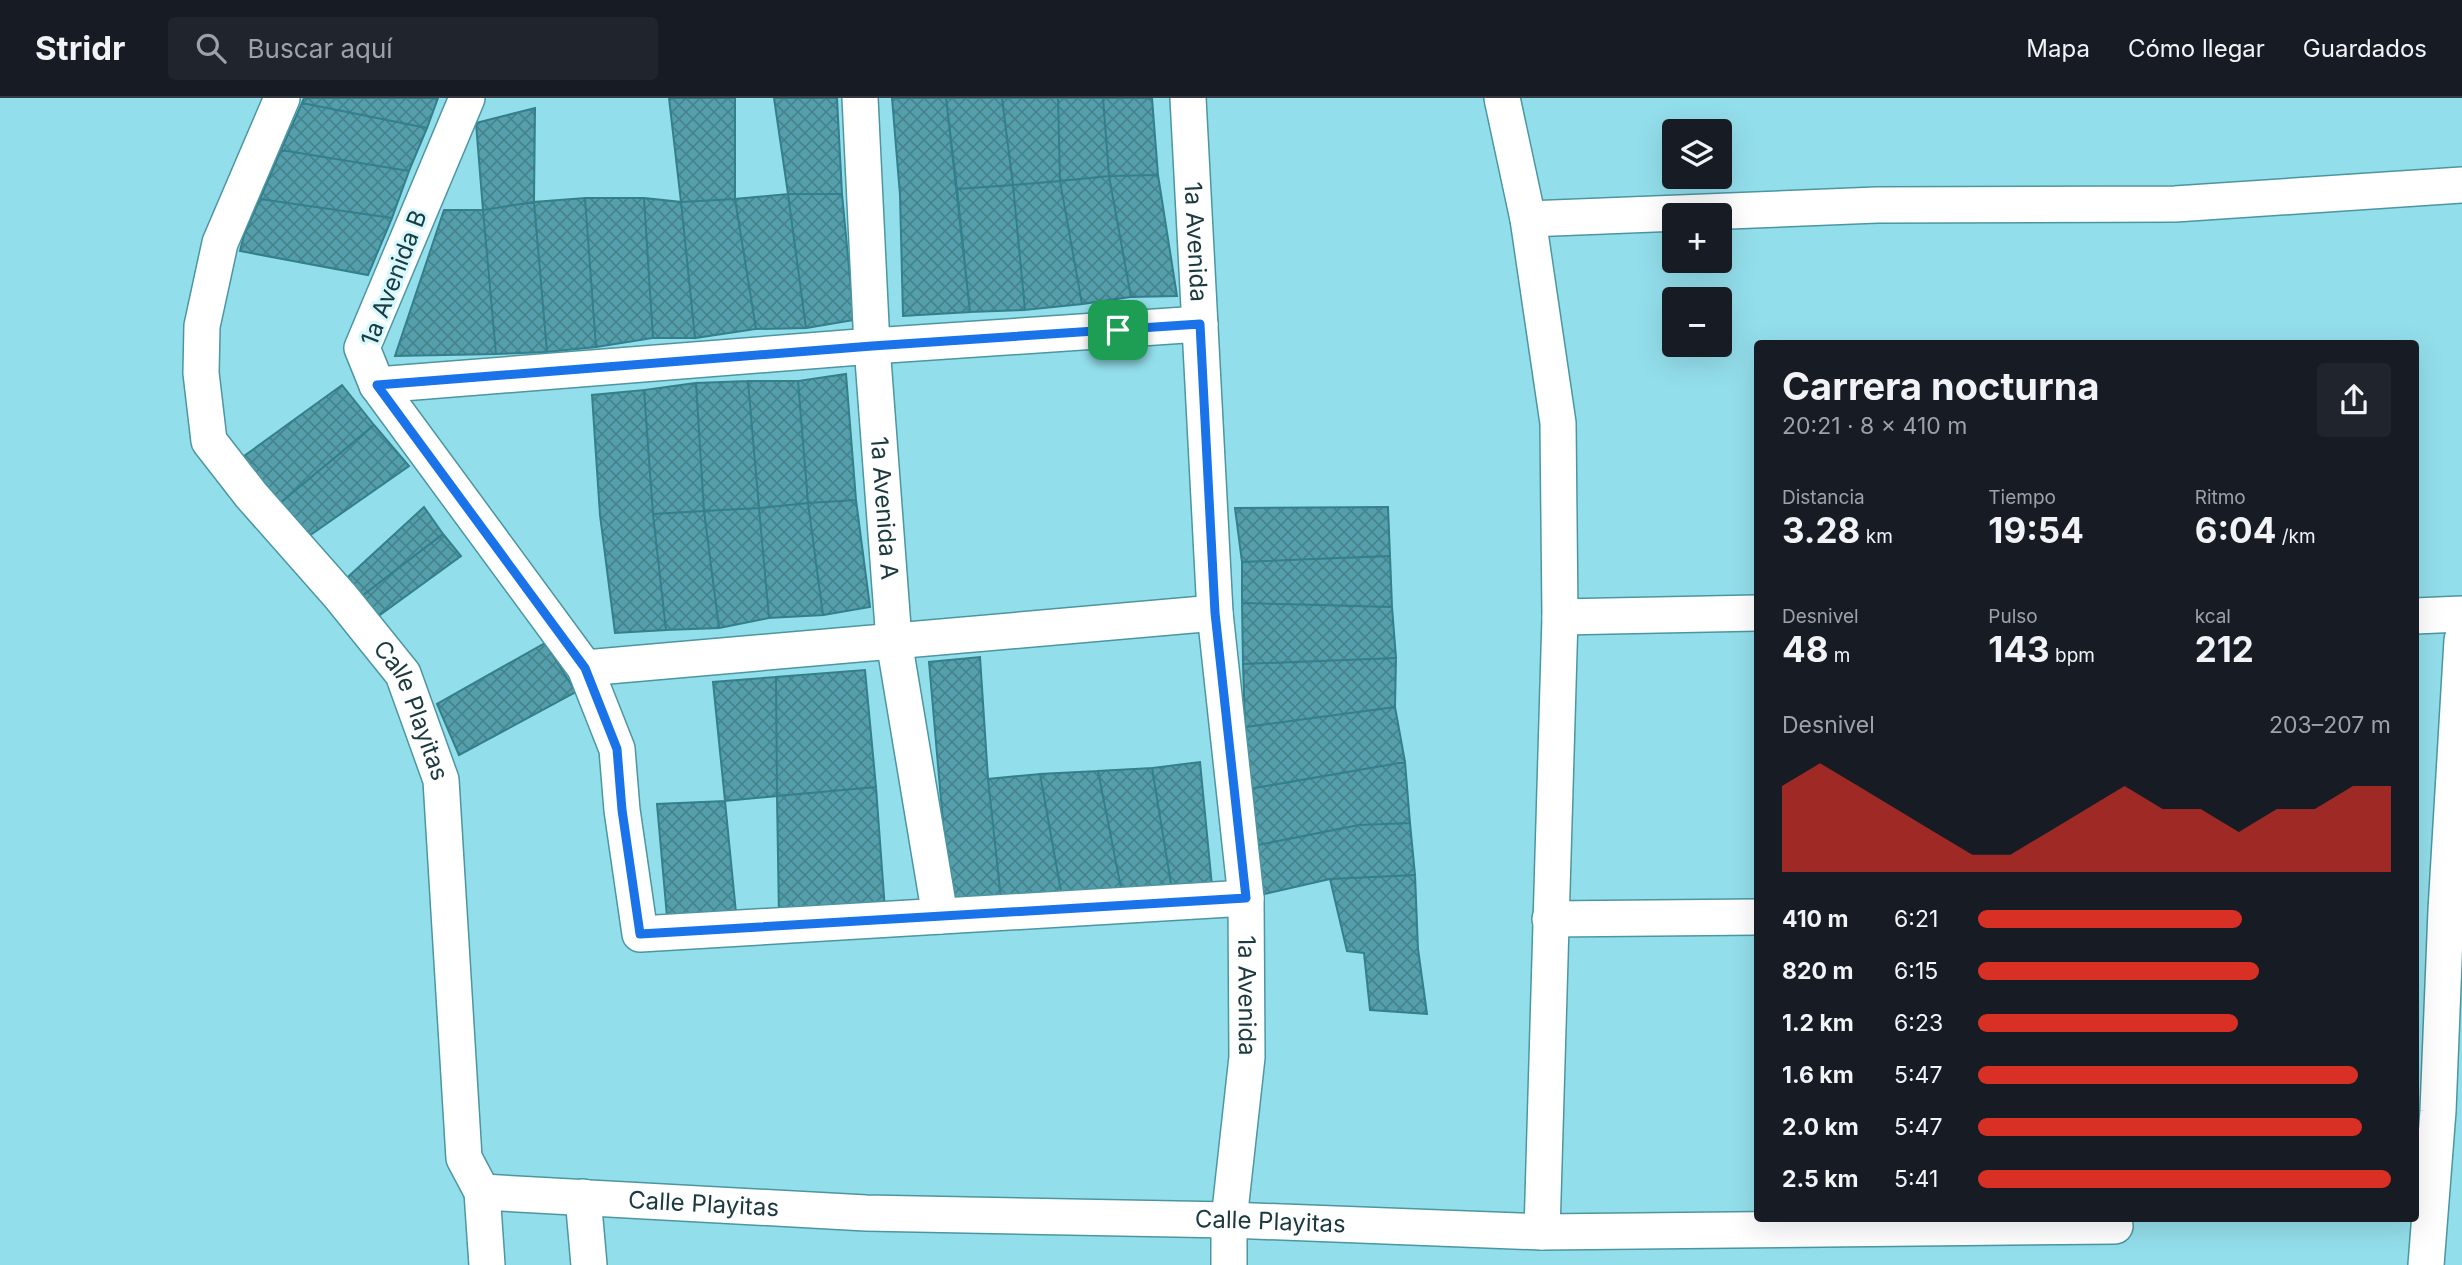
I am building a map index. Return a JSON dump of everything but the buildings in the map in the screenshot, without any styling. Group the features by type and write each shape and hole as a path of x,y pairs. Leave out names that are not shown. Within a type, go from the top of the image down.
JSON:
{"street":[{"name":"Calle Playitas","path":"282,98 220,243 202,326 201,373 209,441 251,495 341,597 402,674 433,756 441,780 464,1158 482,1192 866,1213 1229,1220 1542,1232 2115,1226"},
{"name":"1a Avenida B","path":"467,98 362,348 377,385 585,668 617,749 622,810 640,934 940,916"},
{"name":"1a Avenida A","path":"860,98 872,346 894,640 940,916"},
{"name":"1a Avenida","path":"1188,98 1215,613 1246,898 1247,1058 1229,1220 1229,1265"},
{"path":"1502,98 1528,219 1558,423 1560,617 1542,1232"},
{"path":"1528,219 1877,205 2175,204 2462,185"},
{"path":"377,385 872,346 1200,324"},
{"path":"585,668 1215,613"},
{"path":"1560,617 1754,613"},
{"path":"2419,616 2462,614"},
{"path":"2426,1265 2438,1111 2430,910 2462,640"},
{"path":"940,916 1246,898"},
{"path":"1550,919 1754,917"},
{"path":"482,1192 487,1265"},
{"path":"583,1198 589,1265"}],"route":[{"path":"1200,324 1215,613 1246,898 640,934 622,810 617,749 585,668 377,385 872,346 1118,330 1200,324"}]}
